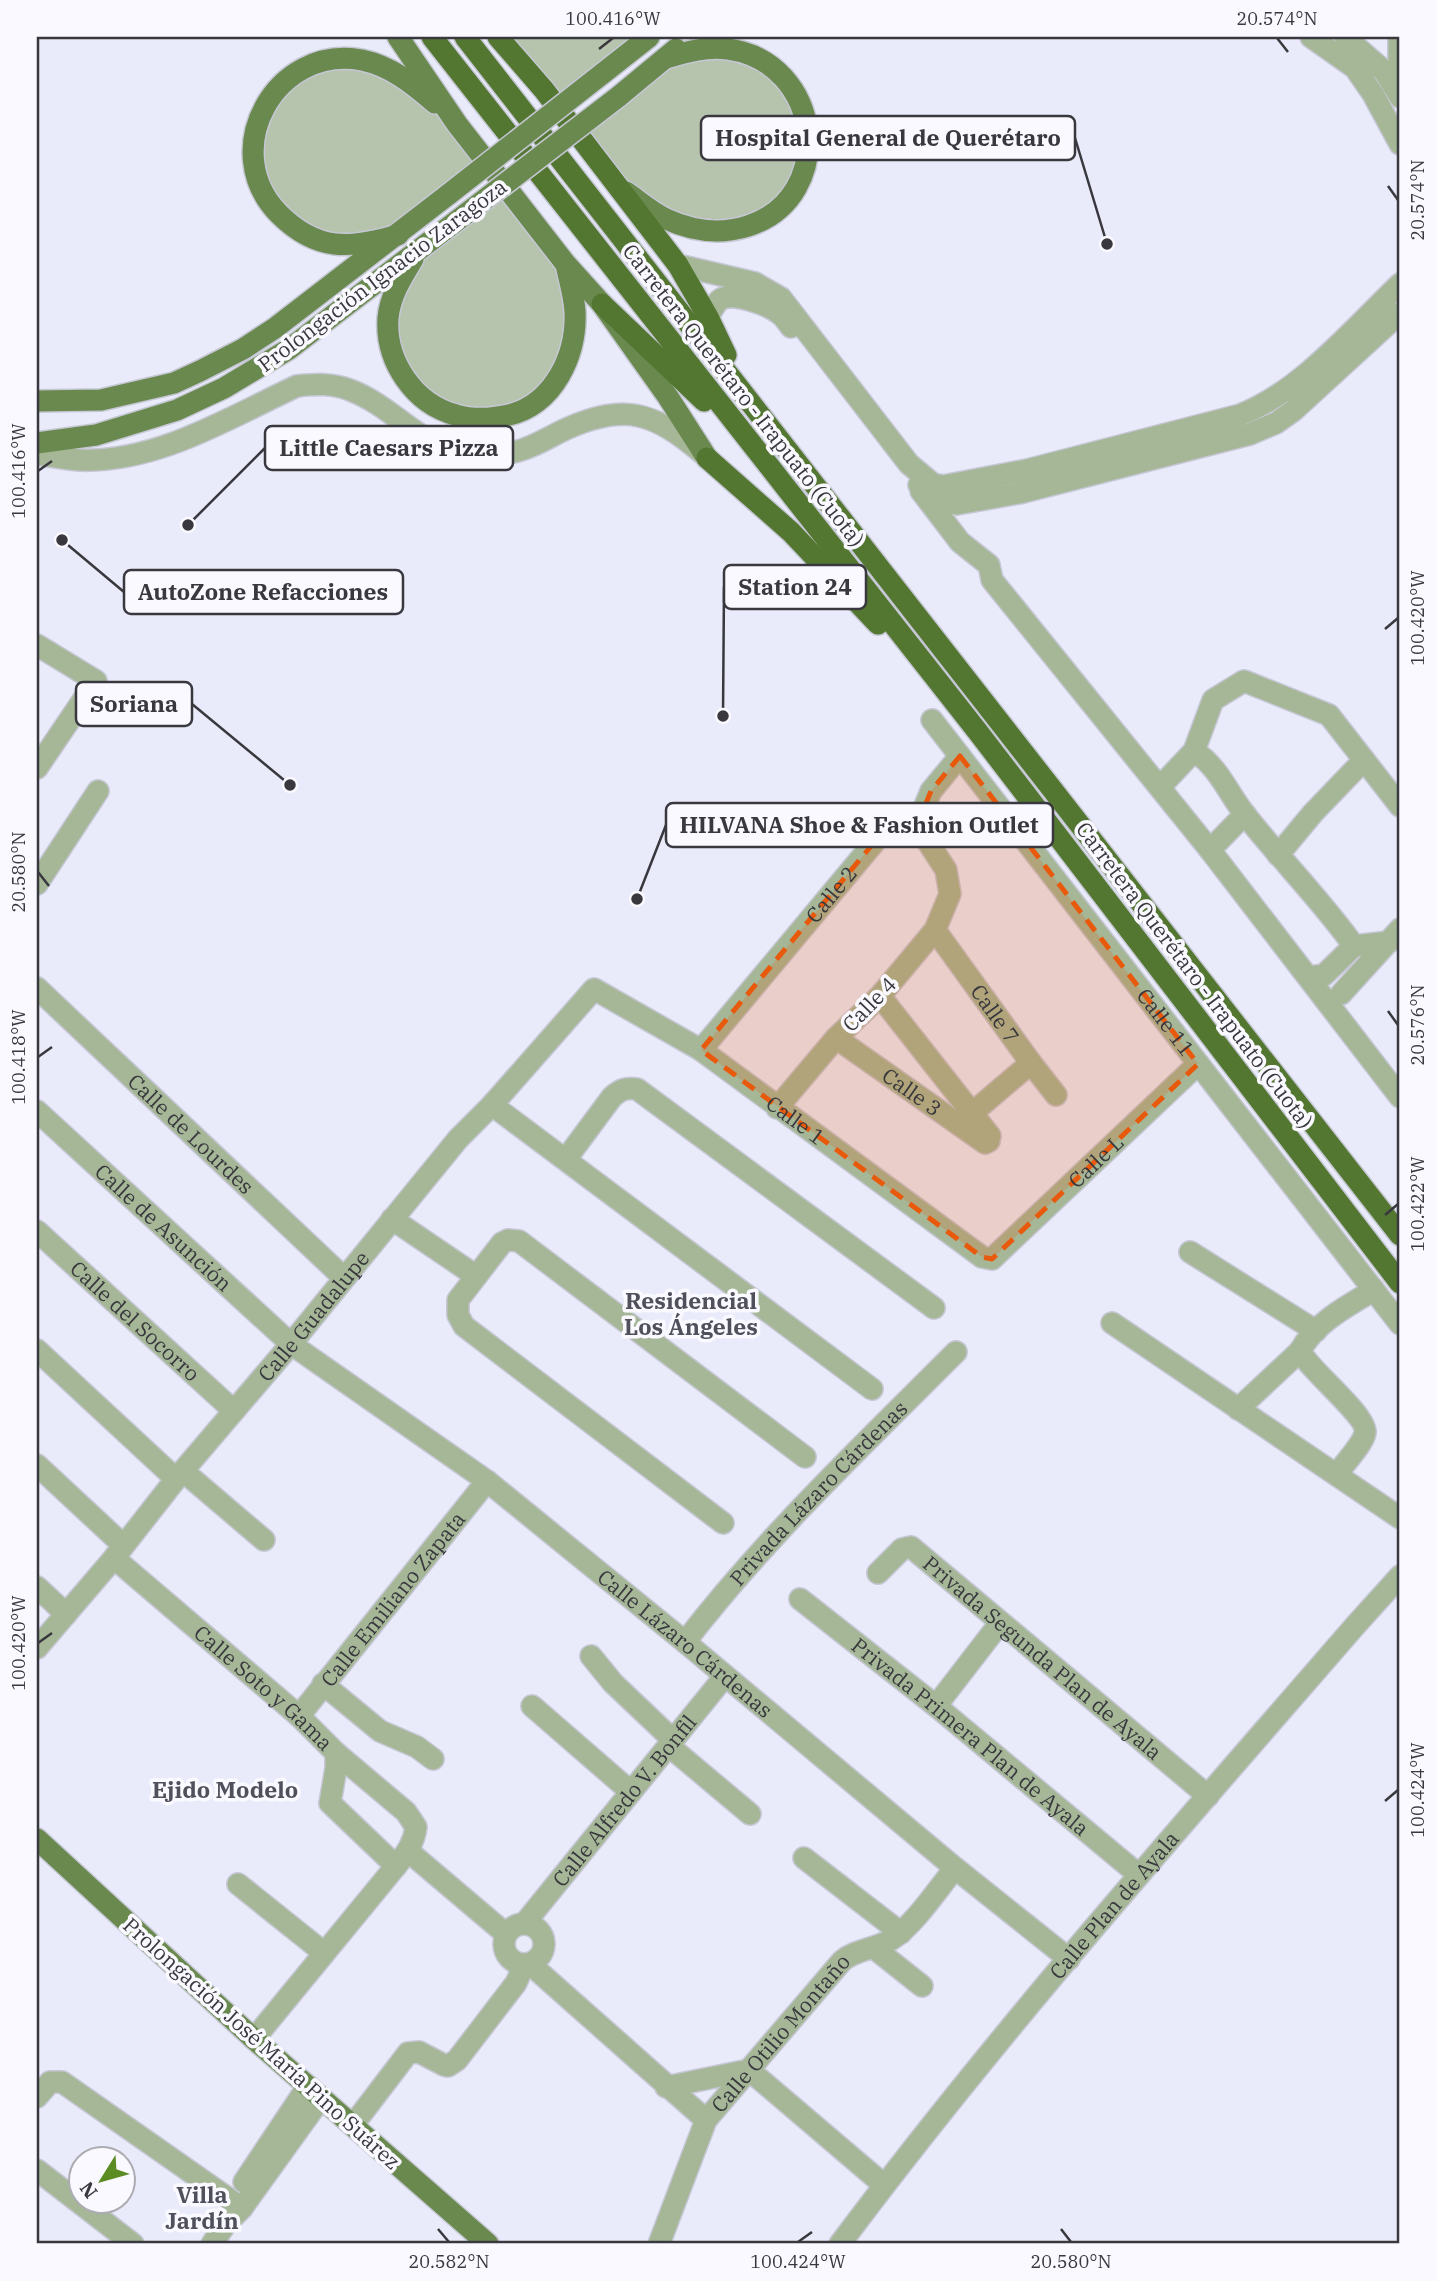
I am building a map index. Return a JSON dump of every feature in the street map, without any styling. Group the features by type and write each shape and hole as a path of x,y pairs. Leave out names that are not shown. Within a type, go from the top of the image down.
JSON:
{"highway":[{"name":"Carretera Querétaro - Irapuato (Cuota)","path":"432,37 978,732 1400,1283"},
{"name":"Carretera Querétaro - Irapuato (Cuota)","path":"465,37 1400,1235"},
{"path":"503,39 678,265 708,317 741,388"},
{"path":"602,304 756,450"},
{"path":"706,458 791,531 978,732"}],"main road":[{"path":"398,37 457,124 565,263 602,304 668,397 706,458"},
{"name":"Prolongación Ignacio Zaragoza","path":"37,401 101,400 174,383 243,349 398,236 649,37"},
{"name":"Prolongación Ignacio Zaragoza","path":"37,443 96,435 177,410 224,388 289,349 618,97 691,37"},
{"path":"613,182 648,208 670,220 694,229 726,231 757,223 771,216 792,194 801,177 808,145 806,113 799,97 781,74 755,57 729,49 700,50 666,58"},
{"path":"398,236 351,245 323,243 297,230 276,211 260,185 253,156 255,129 267,102 285,82 305,68 337,60 359,60 397,74 457,124"},
{"path":"420,249 401,279 391,303 388,317 394,357 407,382 428,402 449,413 471,418 501,416 529,407 560,377 572,346 575,321 573,296 565,263"},
{"name":"Prolongación José María Pino Suárez","path":"37,1839 254,2039 488,2244"}],"street":[{"path":"1399,37 1399,96"},
{"path":"1328,40 1384,71 1399,96"},
{"path":"1328,40 1355,68 1373,94 1400,144"},
{"path":"678,265 755,283 781,298 912,473 960,542 989,565 992,580 1160,787 1269,929 1317,976 1400,1097"},
{"path":"708,317 716,303 725,297 755,302 779,313 900,468 943,486 1027,470 1240,415 1260,407 1292,385 1400,284"},
{"path":"912,473 938,499 957,504 1019,493 1250,434 1276,423 1293,411 1400,313"},
{"path":"37,454 80,460 132,455 187,438 298,386 316,384 350,390 432,443 446,451 463,455 479,457 521,450 584,422 618,414 649,418 666,425 706,458"},
{"path":"37,645 96,681 37,768"},
{"path":"1160,787 1194,751 1213,700 1244,681 1329,715 1400,806"},
{"name":"Calle 11","path":"932,720 1400,1324"},
{"path":"1194,751 1210,761 1244,814 1328,909 1354,946"},
{"path":"915,830 931,791 960,757"},
{"path":"1278,855 1313,813 1364,760"},
{"path":"37,884 99,791"},
{"path":"1210,850 1244,814"},
{"name":"Calle 2","path":"701,1050 882,833 898,823 915,830"},
{"name":"Calle 4","path":"776,1108 836,1038 880,996 935,930 950,894 946,870 928,842 915,830"},
{"name":"Calle 7","path":"935,930 1056,1095"},
{"path":"1317,976 1354,946 1394,935"},
{"path":"1337,1002 1394,935"},
{"name":"Calle de Lourdes","path":"37,988 344,1278"},
{"name":"Calle 1","path":"594,989 701,1050 776,1108 982,1257 992,1259"},
{"name":"Calle Guadalupe","path":"37,1648 458,1139 492,1105 594,989"},
{"path":"880,996 971,1114 1031,1063"},
{"name":"Calle 3","path":"836,1038 985,1143 989,1141 990,1136 971,1114"},
{"name":"Calle L","path":"992,1259 1198,1064"},
{"path":"566,1159 612,1097 629,1087 637,1088 934,1308"},
{"path":"492,1105 872,1389"},
{"name":"Calle de Asunción","path":"37,1111 291,1343"},
{"path":"392,1219 476,1276"},
{"name":"Calle del Socorro","path":"37,1231 234,1411"},
{"path":"723,1522 464,1326 458,1315 458,1300 502,1243 508,1240 519,1241 805,1457"},
{"path":"1190,1252 1316,1331"},
{"path":"1238,1409 1302,1355 1316,1331 1340,1311 1374,1290"},
{"path":"1112,1323 1400,1518"},
{"name":"Calle Lázaro Cárdenas","path":"291,1343 487,1481 1069,1959"},
{"path":"37,1350 179,1475 264,1540"},
{"name":"Privada Lázaro Cárdenas","path":"685,1642 736,1577 956,1352"},
{"path":"1302,1355 1356,1413 1365,1427 1365,1436 1337,1474"},
{"name":"Calle Soto y Gama","path":"37,1465 118,1552 299,1716 336,1753 330,1803 402,1859 515,1929"},
{"name":"Calle Emiliano Zapata","path":"299,1716 487,1481"},
{"name":"Privada Segunda Plan de Ayala","path":"878,1573 902,1549 911,1547 1208,1796"},
{"name":"Calle Plan de Ayala","path":"840,2244 884,2185 1139,1875 1400,1576"},
{"path":"37,1587 66,1614"},
{"name":"Privada Primera Plan de Ayala","path":"800,1599 936,1706 1139,1875"},
{"path":"936,1706 1000,1623"},
{"path":"591,1656 671,1743 750,1814"},
{"name":"Calle Alfredo V. Bonfil","path":"515,1929 725,1676"},
{"path":"323,1684 380,1731 417,1747 433,1759"},
{"path":"531,1706 631,1792"},
{"path":"254,2039 402,1859 415,1836 416,1827 406,1812 336,1753"},
{"path":"804,1858 901,1933"},
{"name":"Calle Otilio Montaño","path":"659,2244 706,2120 842,1961 901,1933 956,1868"},
{"path":"238,1884 323,1952"},
{"path":"533,1927 544,1941 543,1951 538,1959 527,1964 516,1963 504,1951 515,1929 533,1927"},
{"path":"874,1948 922,1986"},
{"path":"527,1964 706,2120"},
{"path":"353,2125 408,2053 419,2052 448,2066 457,2060 516,1983 527,1964"},
{"path":"666,2087 749,2070 884,2185"},
{"path":"37,2096 50,2082 62,2082 237,2204"},
{"path":"212,2244 314,2092"},
{"path":"37,2170 134,2244"}],"highlighted area":[{"path":"960,756 1198,1064 992,1259 982,1257 701,1050 882,833 898,823 915,830 931,791"}],"green space":[{"path":"510,37 641,37 558,99"},
{"path":"727,55 775,77 799,118 796,163 780,196 758,214 729,223 672,215 621,180 584,134 668,66 692,58"},
{"path":"374,63 425,101 482,162 392,233 365,243 311,233 272,193 258,137 268,109 315,69"},
{"path":"504,191 560,262 570,312 553,378 514,409 456,412 413,382 392,333 413,268"}],"place":[{"name":"Hospital General de Querétaro","path":"1107,244"},
{"name":"Little Caesars Pizza","path":"188,525"},
{"name":"AutoZone Refacciones","path":"62,540"},
{"name":"Station 24","path":"723,716"},
{"name":"Soriana","path":"290,785"},
{"name":"HILVANA Shoe & Fashion Outlet","path":"637,899"}],"district":[{"name":"Residencial Los Ángeles","path":"691,1313"},
{"name":"Ejido Modelo","path":"225,1789"},
{"name":"Villa Jardín","path":"202,2207"}]}
